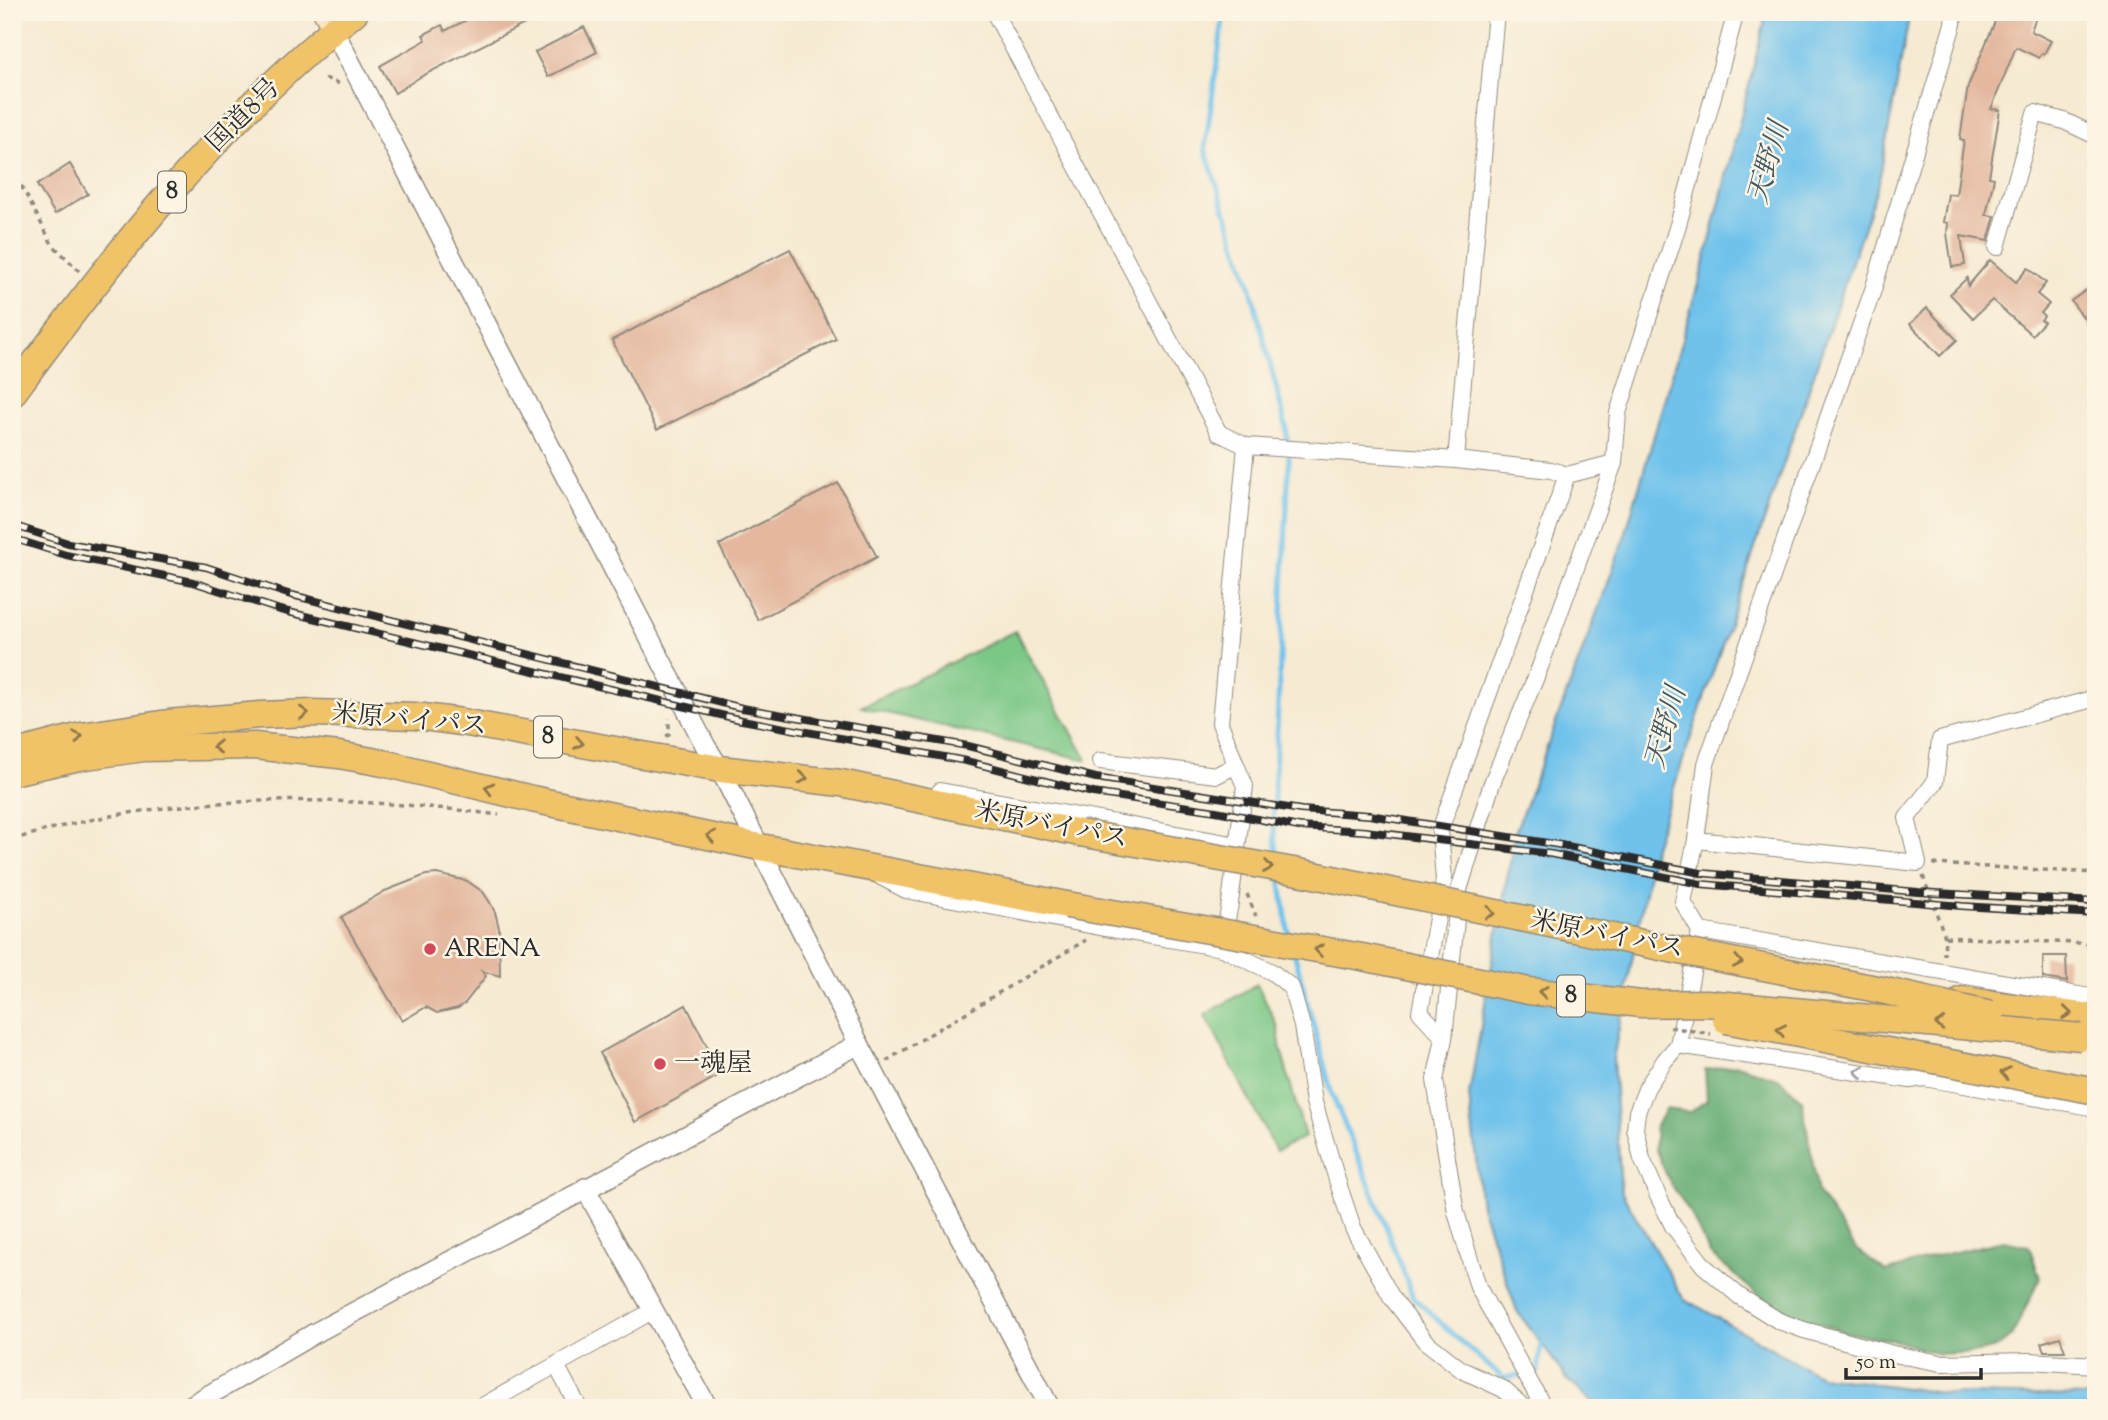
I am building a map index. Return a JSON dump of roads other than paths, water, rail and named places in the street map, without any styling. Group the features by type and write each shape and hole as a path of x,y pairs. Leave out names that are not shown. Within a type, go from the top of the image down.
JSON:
{"highway":[{"name":"国道8号","path":"12,394 94,286 225,130 329,21 355,12"},
{"name":"米原バイパス","path":"12,754 81,736 167,723 260,715 313,713 415,716 462,722 720,769 841,783 1080,833 1299,873 2091,1031"},
{"name":"米原バイパス","path":"12,772 79,757 145,748 254,746 303,751 383,762 532,799 760,847 1529,990 1641,1004 1706,1003 2091,1031"},
{"path":"1641,1004 2096,1091"}],"street":[{"path":"994,12 1219,433 1246,446 1456,460 1551,470 1567,475 1614,463"},
{"path":"1456,460 1496,12"},
{"path":"1544,1408 1478,1287 1456,1212 1436,1080 1444,1038 1459,890 1492,783 1540,667 1614,463 1618,413 1678,225 1736,12"},
{"path":"1954,12 1953,24 1873,290 1706,764 1696,840 1683,902 1700,931 1678,1045 1647,1087 1637,1112 1635,1129 1639,1149 1673,1227 1704,1266 1739,1296 1779,1321 1893,1354 1941,1363 2029,1361 2096,1365"},
{"path":"329,21 1050,1408"},
{"path":"1997,247 2035,113 2064,121 2096,136"},
{"path":"1222,948 1245,786 1220,723 1246,446"},
{"path":"1444,1038 1420,1012 1444,880 1440,830 1567,475"},
{"path":"1696,840 1918,863 1907,818 1935,782 1940,740 2096,698"},
{"path":"1100,761 1217,775 1237,765"},
{"path":"841,783 905,785 1237,845"},
{"path":"854,863 906,890 1105,929 1162,936 1222,948 1272,972 1291,987 1302,1026 1314,1102 1341,1192 1353,1228 1391,1298 1425,1341 1462,1370 1503,1389 1524,1408"},
{"path":"1700,931 2096,999"},
{"path":"187,1408 314,1333 859,1045"},
{"path":"1678,1045 1910,1080 1924,1078 2096,1108"},
{"path":"585,1188 708,1408"},
{"path":"479,1408 654,1310"},
{"path":"556,1365 579,1408"}],"water":[{"name":"天野川","path":"1767,12 1910,12 1879,182 1654,846 1613,1059 1621,1191 1683,1298 1820,1376 1949,1394 2096,1396 2096,1408 1599,1408 1568,1380 1517,1311 1481,1206 1469,1095 1515,833 1623,542 1706,257"}],"waterway":[{"path":"1224,12 1205,149 1250,285 1286,426 1289,458 1273,819 1278,860"},
{"path":"1280,877 1289,936"},
{"path":"1294,952 1332,1094 1413,1297 1503,1378 1538,1372 1541,1344 1548,1340"}],"railway":[{"path":"12,525 68,543 206,567 288,594 742,708 968,746 1096,778 1301,810 1369,815 1567,846 1701,873 1918,892 2096,902"},
{"path":"12,538 66,555 193,582 280,610 530,670 742,720 966,761 1093,793 1216,811 1299,827 1365,831 1551,854 1701,884 1962,906 2096,914"}],"place":[{"name":"ARENA","path":"430,949"},
{"name":"一魂屋","path":"660,1064"}]}
